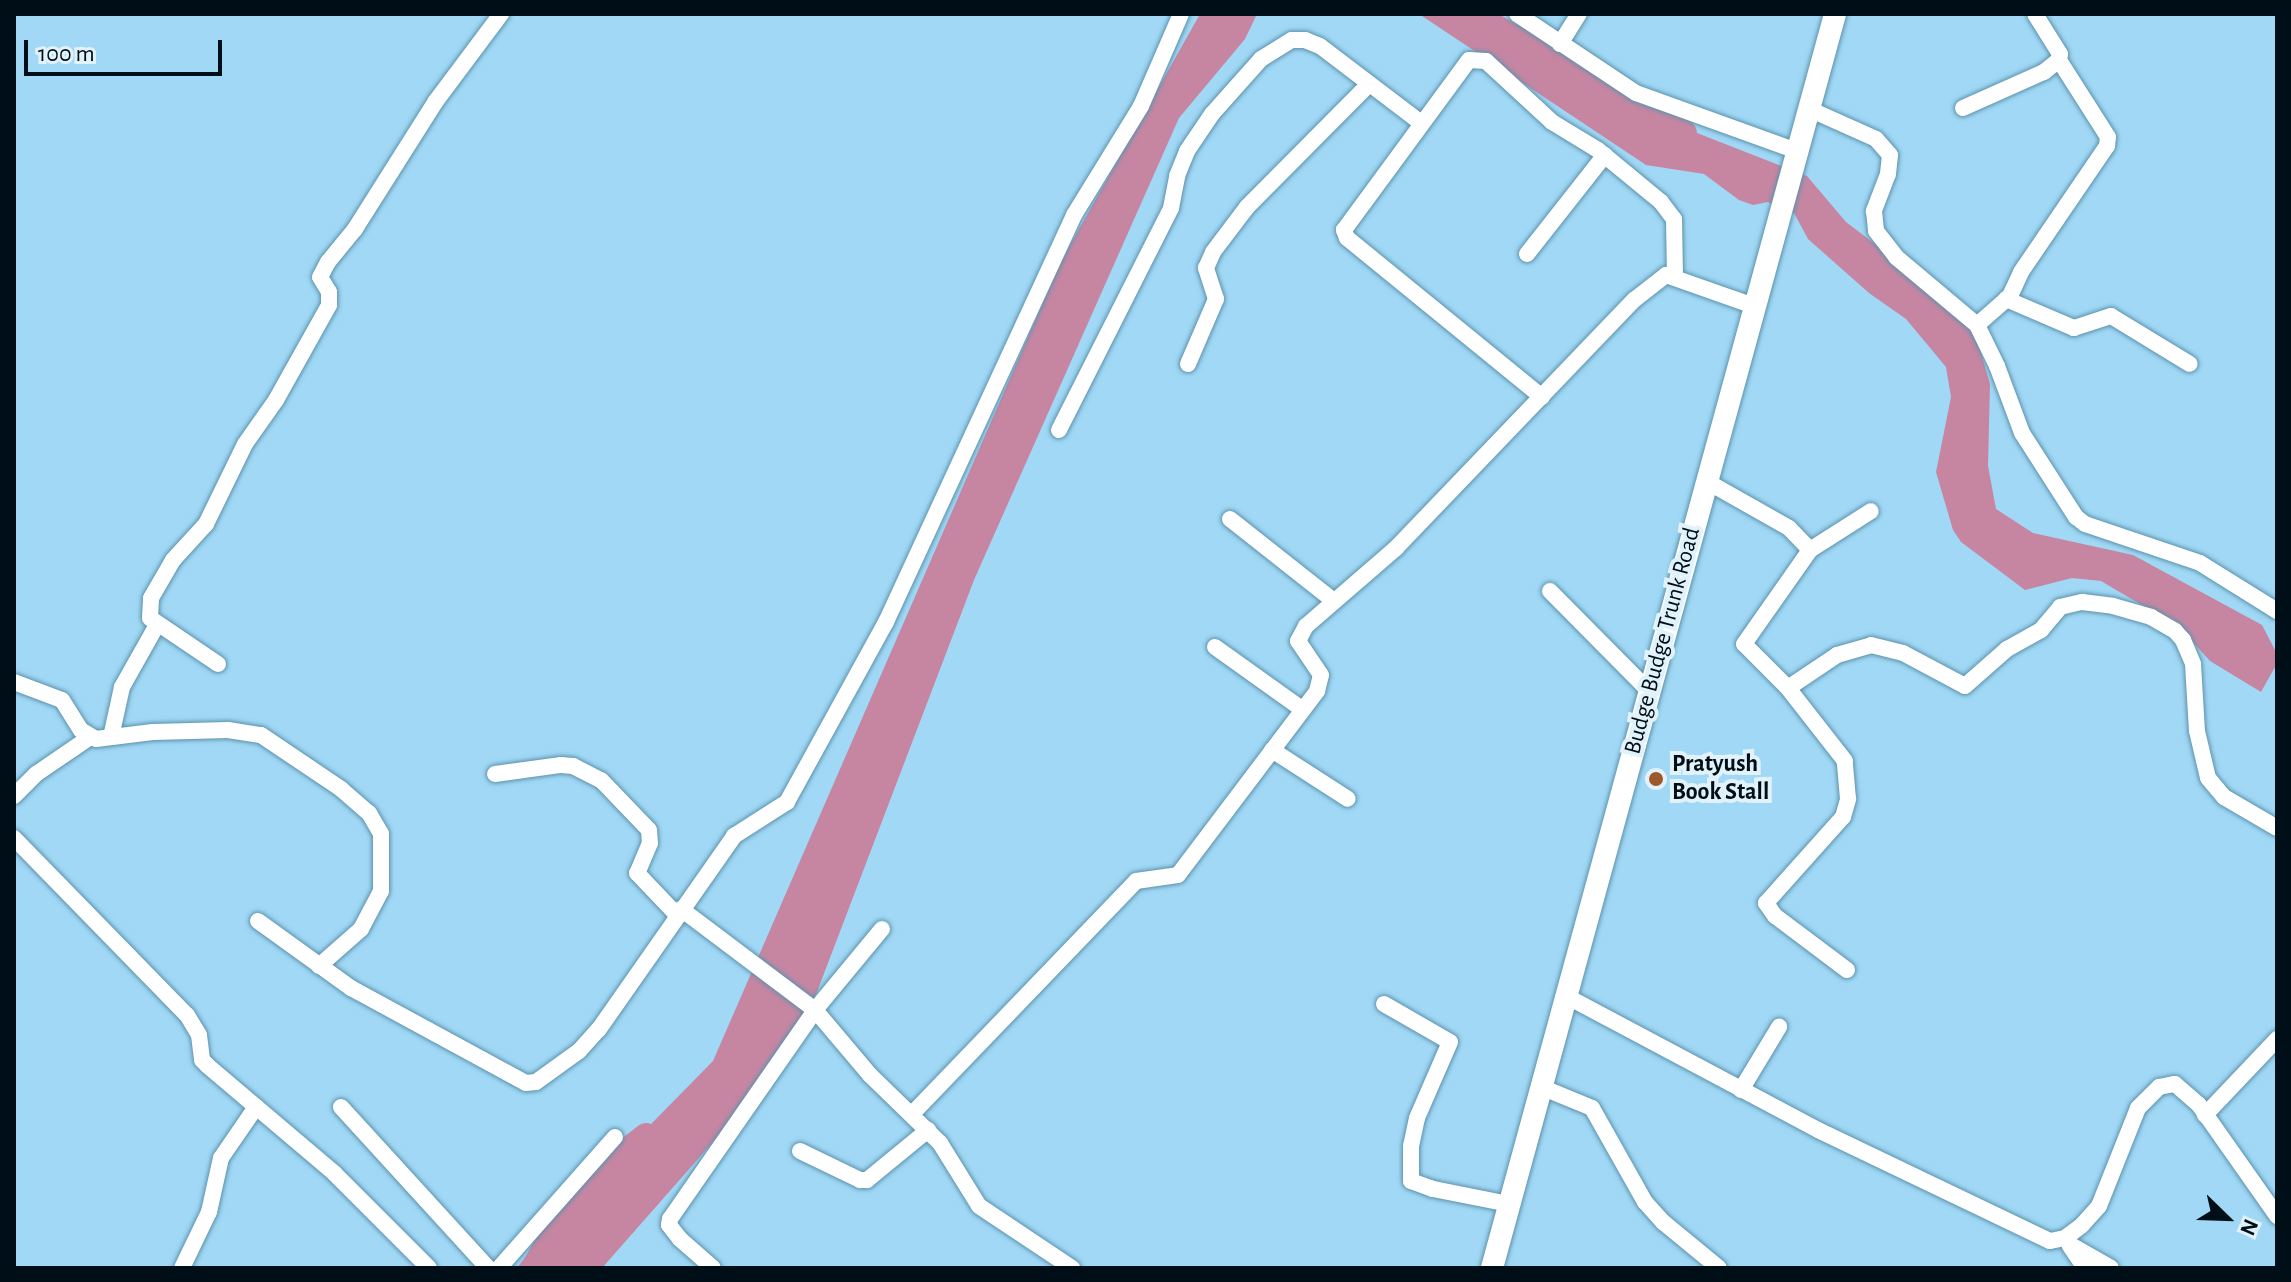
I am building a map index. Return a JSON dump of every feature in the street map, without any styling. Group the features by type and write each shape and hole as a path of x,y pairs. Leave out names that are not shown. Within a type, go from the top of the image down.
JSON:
{"main road":[{"name":"Budge Budge Trunk Road","path":"1492,1268 1835,14"}],"street":[{"path":"218,664 150,618 149,608 156,588 173,560 206,524 245,444 276,400 329,305 329,292 320,277 328,262 355,229 436,101 501,14"},
{"path":"258,921 319,966 408,1021 532,1084 592,1038 734,836 787,802 857,679 1074,215 1141,106 1181,14"},
{"path":"1517,14 1599,72 1651,100 1795,160"},
{"path":"1560,44 1579,14"},
{"path":"1977,325 2006,299 2107,146 2108,137 2059,60 2058,48 2035,14"},
{"path":"1059,430 1171,208 1177,176 1187,151 1212,114 1261,59 1292,40 1305,40 1320,46 1421,123"},
{"path":"1542,397 1347,238 1344,230 1469,60 1478,58 1552,122 1605,155 1643,185 1674,219 1675,276"},
{"path":"1963,108 2044,72 2059,60"},
{"path":"1188,364 1216,299 1206,268 1213,252 1256,197 1369,84"},
{"path":"1809,109 1865,133 1883,145 1891,163 1874,211 1876,231 1896,257 1977,325 1997,366 2022,433 2076,517 2085,524 2200,563 2277,611"},
{"path":"1527,254 1605,155"},
{"path":"912,1114 1136,881 1178,875 1317,691 1321,675 1298,641 1306,626 1396,548 1634,300 1657,280 1675,276 1754,306"},
{"path":"2006,299 2074,328 2111,316 2190,364"},
{"path":"1706,481 1789,528 1810,550"},
{"path":"1847,970 1767,909 1769,897 1843,817 1848,799 1845,761 1788,688 1744,644 1810,550 1871,511"},
{"path":"1230,519 1334,601"},
{"path":"1550,591 1649,691"},
{"path":"1788,688 1837,655 1871,645 1903,653 1965,686 2007,649 2041,630 2060,607 2082,602 2138,613 2175,631 2188,650 2193,664 2197,731 2214,788 2277,828"},
{"path":"111,737 122,687 157,625"},
{"path":"1215,647 1303,710"},
{"path":"14,682 62,700 90,737"},
{"path":"14,796 36,774 90,737 228,730 261,735 341,789 369,813 381,834 381,891 361,929 319,966"},
{"path":"1272,750 1348,799"},
{"path":"495,774 561,765 573,766 601,780 649,830 650,843 637,873 679,912 759,965 811,1007 870,1075 951,1156 979,1206 1072,1268"},
{"path":"14,838 187,1015 199,1035 202,1060 334,1173 429,1268"},
{"path":"713,1268 680,1239 669,1225 670,1219 811,1007 882,929"},
{"path":"1566,996 1741,1090 2041,1238 2067,1241 2111,1268"},
{"path":"1384,1004 1450,1042 1417,1118 1411,1146 1411,1181 1433,1189 1509,1204"},
{"path":"1741,1090 1779,1027"},
{"path":"2205,1115 2277,1039"},
{"path":"2067,1241 2106,1196 2130,1127 2148,1096 2159,1087 2175,1084 2189,1094 2277,1216"},
{"path":"1541,1087 1592,1108 1645,1202 1663,1222 1719,1268"},
{"path":"182,1268 209,1212 221,1158 256,1107"},
{"path":"341,1107 488,1268"},
{"path":"800,1151 860,1180 867,1180 928,1130"},
{"path":"499,1268 615,1137"},
{"path":"2067,1241 2085,1268"}],"shaded area":[{"path":"1200,14 1257,14 1245,39 1179,118 974,580 812,1005 750,1100 602,1268 517,1268 542,1235 713,1061 1061,261"},
{"path":"1419,14 1486,14 1613,100 1807,176 1846,222 1953,303 1977,339 1990,384 1988,466 1996,509 2033,533 2133,555 2262,625 2276,652 2275,667 2261,692 2210,661 2179,627 2101,581 2072,578 2025,590 1961,542 1953,530 1936,472 1951,397 1946,367 1906,319 1869,293 1808,239 1794,213 1768,202 1753,205 1739,200 1704,174 1646,165"}],"waterway":[{"path":"1474,14 1685,133"},
{"path":"533,1268 576,1190 646,1135"}],"place":[{"name":"Pratyush Book Stall","path":"1656,779"}]}
